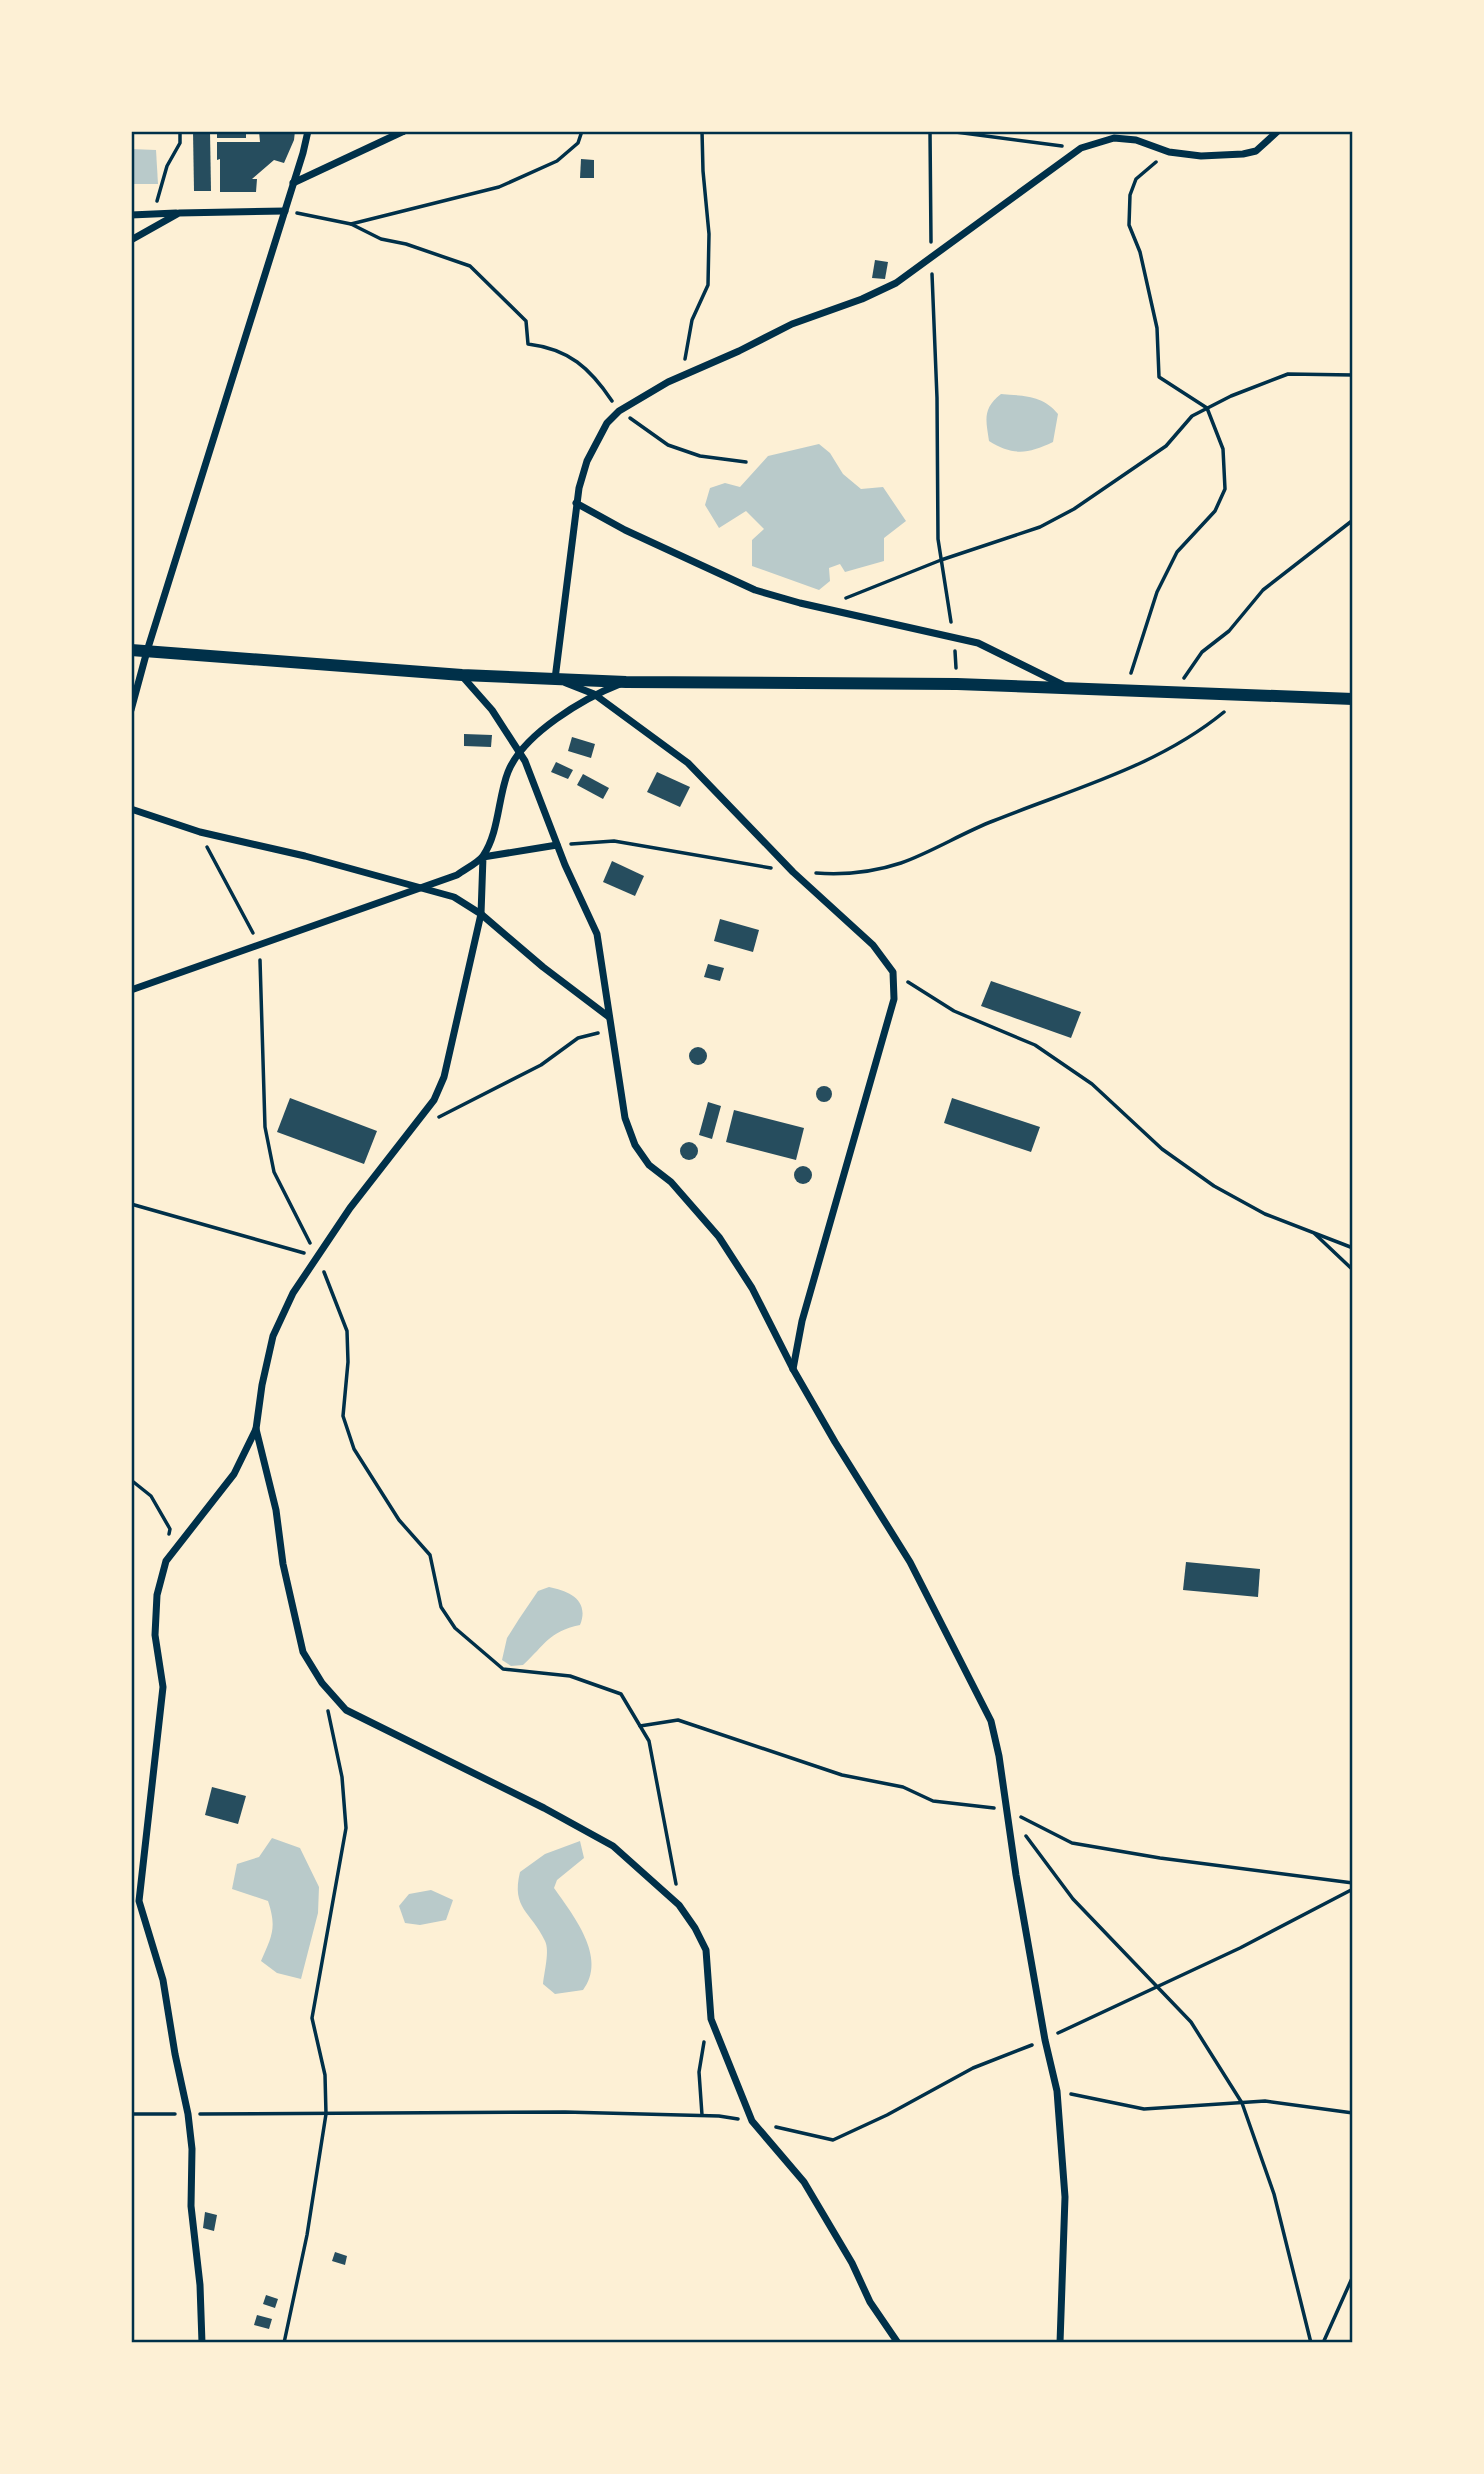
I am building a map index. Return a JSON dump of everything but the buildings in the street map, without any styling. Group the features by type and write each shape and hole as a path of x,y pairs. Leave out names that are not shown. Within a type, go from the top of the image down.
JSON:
{"main road":[{"path":"131,650 462,675 626,682 957,684 1353,699"}],"street":[{"path":"131,710 308,131"},
{"path":"293,183 404,131"},
{"path":"793,1369 802,1321 894,999 893,972 873,945 793,872 688,763 594,694 554,679 576,503 587,461 607,423 619,411 668,382 792,324 862,299 896,283 1081,148 1114,138 1137,135 1168,152 1200,156 1243,154 1256,151 1278,131"},
{"path":"131,215 285,211"},
{"path":"131,240 179,213"},
{"path":"576,503 625,530 755,590 821,608 978,642 1067,687"},
{"path":"462,675 492,710 525,761 557,845 597,934 625,1118 635,1145 649,1165 671,1182 719,1237 752,1288 793,1369 909,1562 991,1721 1045,2040 1057,2091 1065,2197 1060,2343"},
{"path":"202,2343 200,2285 191,2206 192,2149 188,2114 174,2054 163,1980 139,1901 163,1687 155,1635 157,1595 166,1561 234,1474 256,1429 262,1385 277,1327 293,1293 350,1208 434,1100 444,1077 481,914 483,857 494,830 508,772 519,752 558,717 594,694 626,682"},
{"path":"131,809 200,832 305,856 454,897 481,914 543,967 610,1017"},
{"path":"131,990 421,889 457,875 483,857 557,845"},
{"path":"256,1429 276,1510 283,1564 303,1653 322,1684 346,1710 544,1808 613,1846 679,1905 706,1950 711,2019 752,2121 804,2182 852,2263 870,2302 898,2343"}],"path":[{"path":"153,214 167,166 180,143 180,131"},
{"path":"351,224 499,187 556,161 578,143 582,131"},
{"path":"668,382 686,358 692,320 708,285 709,234 702,131"},
{"path":"930,131 938,539 953,637 957,684"},
{"path":"948,131 1081,148"},
{"path":"1126,689 1162,582 1177,552 1215,512 1225,489 1223,449 1208,408 1159,377 1157,328 1140,252 1129,225 1130,195 1136,179 1168,152"},
{"path":"285,211 351,224 381,239 406,244 470,266 526,321 528,344 549,346 573,358 595,376 619,411 668,445 700,456 746,462"},
{"path":"821,608 941,560 1040,527 1074,509 1166,446 1192,416 1231,396 1288,374 1353,375"},
{"path":"1175,691 1202,652 1229,631 1263,590 1353,520"},
{"path":"557,845 614,841 793,872 843,875 900,863 991,822 1141,764 1182,743 1244,694"},
{"path":"200,832 259,945 265,1127 274,1172 317,1256 347,1331 348,1363 343,1416 354,1450 399,1520 430,1555 441,1607 455,1628 503,1669 570,1676 621,1694 649,1741 679,1905"},
{"path":"893,972 954,1011 1035,1045 1092,1084 1162,1149 1214,1186 1265,1214 1353,1248"},
{"path":"412,1130 541,1065 578,1038 610,1030"},
{"path":"131,1203 317,1256"},
{"path":"1313,1233 1353,1270"},
{"path":"131,1480 151,1496 170,1529 166,1561"},
{"path":"284,2343 307,2235 326,2114 325,2075 312,2018 346,1828 342,1777 322,1684"},
{"path":"640,1726 678,1720 842,1775 904,1787 933,1801 1005,1809 1072,1843 1173,1860 1353,1883"},
{"path":"1005,1809 1073,1899 1191,2022 1242,2103 1275,2194 1311,2343"},
{"path":"131,2114 565,2112 702,2116 752,2121 833,2140 887,2115 973,2068 1045,2040 1240,1948 1353,1889"},
{"path":"702,2116 699,2072 711,2019"},
{"path":"1057,2091 1144,2109 1265,2101 1353,2113"},
{"path":"1323,2343 1353,2276"}],"shaded area":[{"path":"131,149 156,150 158,184 131,184"},
{"path":"1001,394 1032,398 1052,408 1058,414 1053,442 1021,452 989,441 986,421 988,410"},
{"path":"819,444 830,453 843,474 861,489 883,487 906,521 884,538 884,561 845,572 840,564 829,568 830,581 819,590 752,566 752,540 764,529 746,511 719,528 705,505 710,488 725,483 740,487 768,456"},
{"path":"549,1587 576,1598 582,1609 580,1625 554,1635 523,1665 511,1666 502,1660 507,1638 538,1591"},
{"path":"272,1838 300,1848 319,1887 318,1913 301,1979 277,1973 261,1961 272,1932 268,1901 232,1889 237,1864 259,1857"},
{"path":"580,1841 584,1858 557,1880 554,1888 585,1937 592,1964 590,1978 583,1990 555,1994 543,1984 547,1956 545,1941 520,1902 518,1884 520,1872 545,1854"},
{"path":"431,1890 453,1900 446,1920 420,1925 405,1923 399,1906 409,1894"}]}
